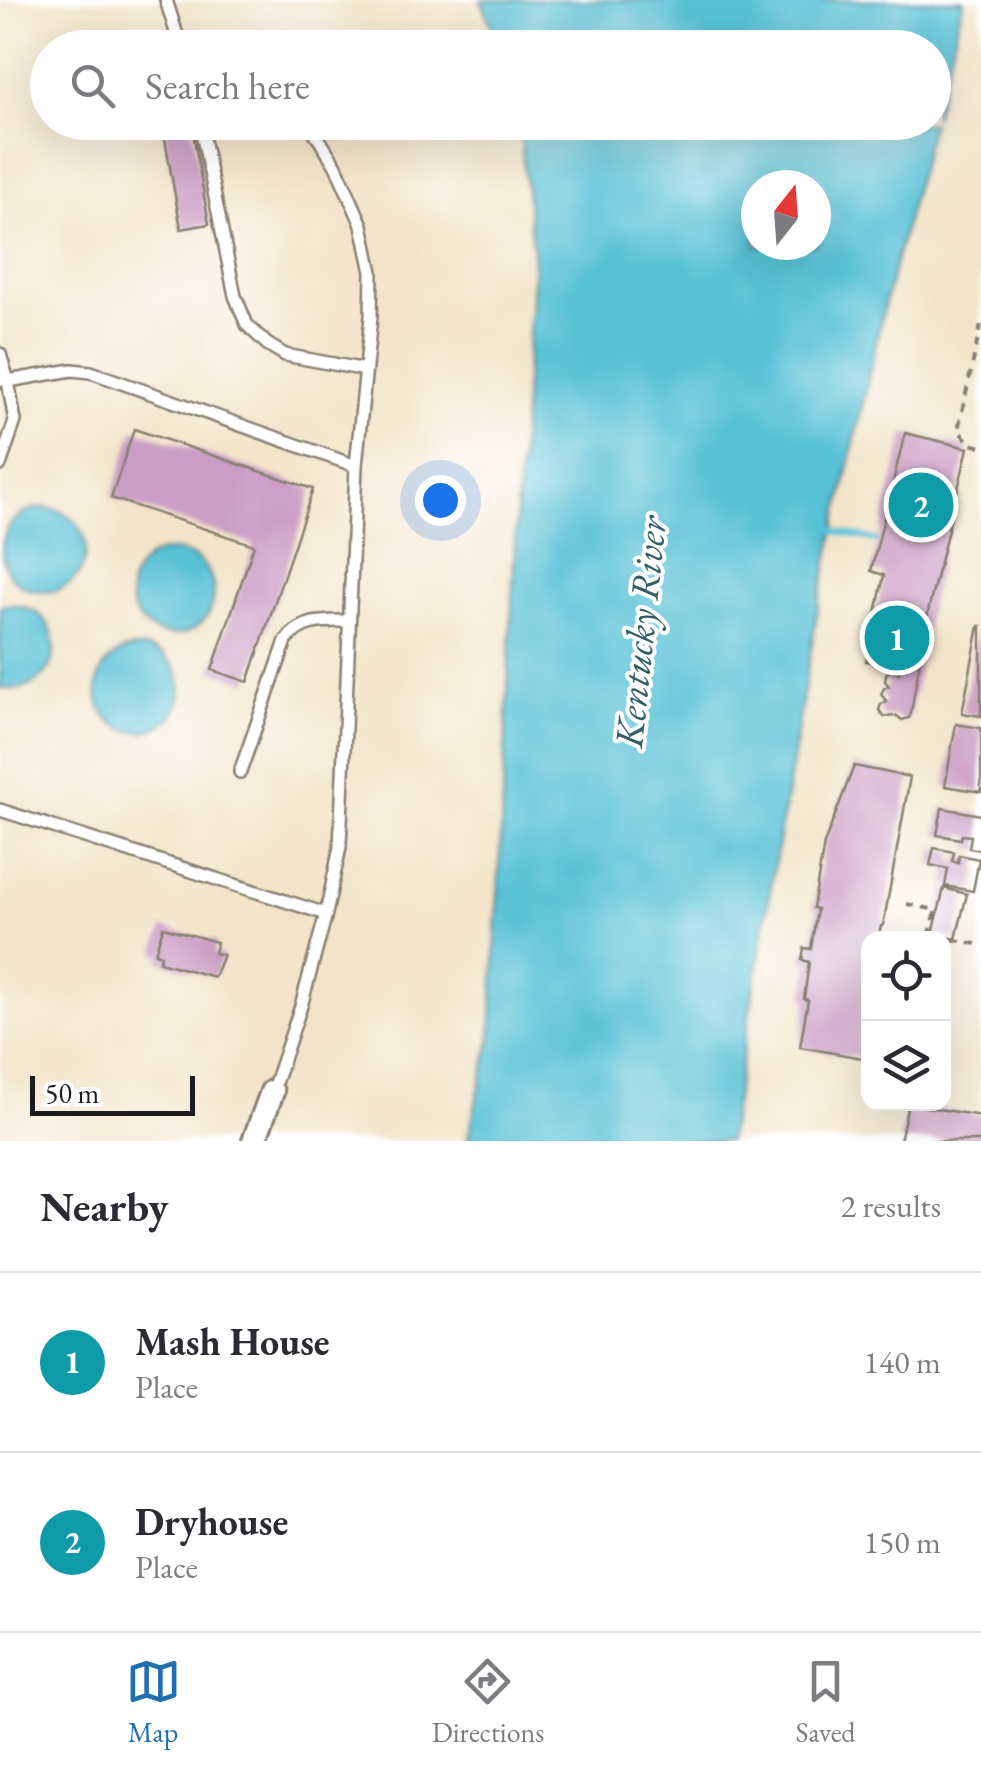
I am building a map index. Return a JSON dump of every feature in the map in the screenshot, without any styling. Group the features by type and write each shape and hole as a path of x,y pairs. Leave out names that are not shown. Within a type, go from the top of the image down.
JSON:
{"street":[{"path":"254,1141 272,1092"}],"lane":[{"path":"166,0 175,30"},
{"path":"204,140 235,296 247,325 285,355 366,370"},
{"path":"272,1092 301,1006 340,847 356,466 372,272 362,225 336,166 320,140"},
{"path":"0,354 14,421 0,465"},
{"path":"4,380 72,370 91,372 356,466"},
{"path":"240,772 293,630 306,624 350,621"},
{"path":"0,810 326,914"}],"path":[{"path":"981,325 958,430 971,444 981,447"},
{"path":"907,904 936,910 929,936 981,945"}],"water":[{"path":"481,0 964,0 951,51 951,30 493,30"},
{"name":"Kentucky River","path":"521,140 928,140 885,302 819,602 728,1141 467,1141 491,1039 517,499 534,263"},
{"path":"36,508 52,508 68,515 79,526 86,550 83,566 74,580 52,592 36,592 20,585 9,574 2,558 2,542 9,526 20,515"},
{"path":"164,551 180,551 196,558 207,569 214,593 211,609 202,623 180,635 164,635 148,628 137,617 130,601 130,585 137,569 148,558"},
{"path":"0,606 30,609 45,620 53,635 49,667 39,680 22,688 0,688"},
{"path":"131,648 147,648 163,655 174,666 181,690 178,706 169,720 147,732 131,732 115,725 104,714 97,698 97,682 104,666 115,655"}],"building":[{"path":"165,140 194,140 209,224 181,229"},
{"path":"134,429 313,489 248,682 212,670 254,545 111,498"},
{"path":"905,433 968,448 929,607 911,713 902,720 897,716 884,717 879,710 887,702 881,694 889,686 886,674 892,670 899,673 900,667 866,661 884,575 871,571"},
{"path":"981,626 981,716 962,713"},
{"path":"956,724 981,728 981,792 945,786"},
{"path":"854,766 910,777 883,926 880,931 861,931 861,1058 800,1047 808,1000 804,999 809,962 802,960 804,948 811,949 817,909 813,908 824,844"},
{"path":"942,808 981,815 981,850 969,848 971,836 962,835 961,839 937,835"},
{"path":"934,848 954,852 952,861 958,863 959,855 979,859 973,891 945,886 948,869 930,865"},
{"path":"944,888 967,894 956,939 951,938 951,931 934,931"},
{"path":"163,927 217,942 214,953 223,955 214,977 159,962 161,955 155,953"},
{"path":"906,1111 981,1116 981,1141 900,1141"}],"waterway":[{"path":"835,531 879,541"}],"place":[{"name":"Dryhouse","path":"921,505"},
{"name":"Mash House","path":"897,638"}]}
